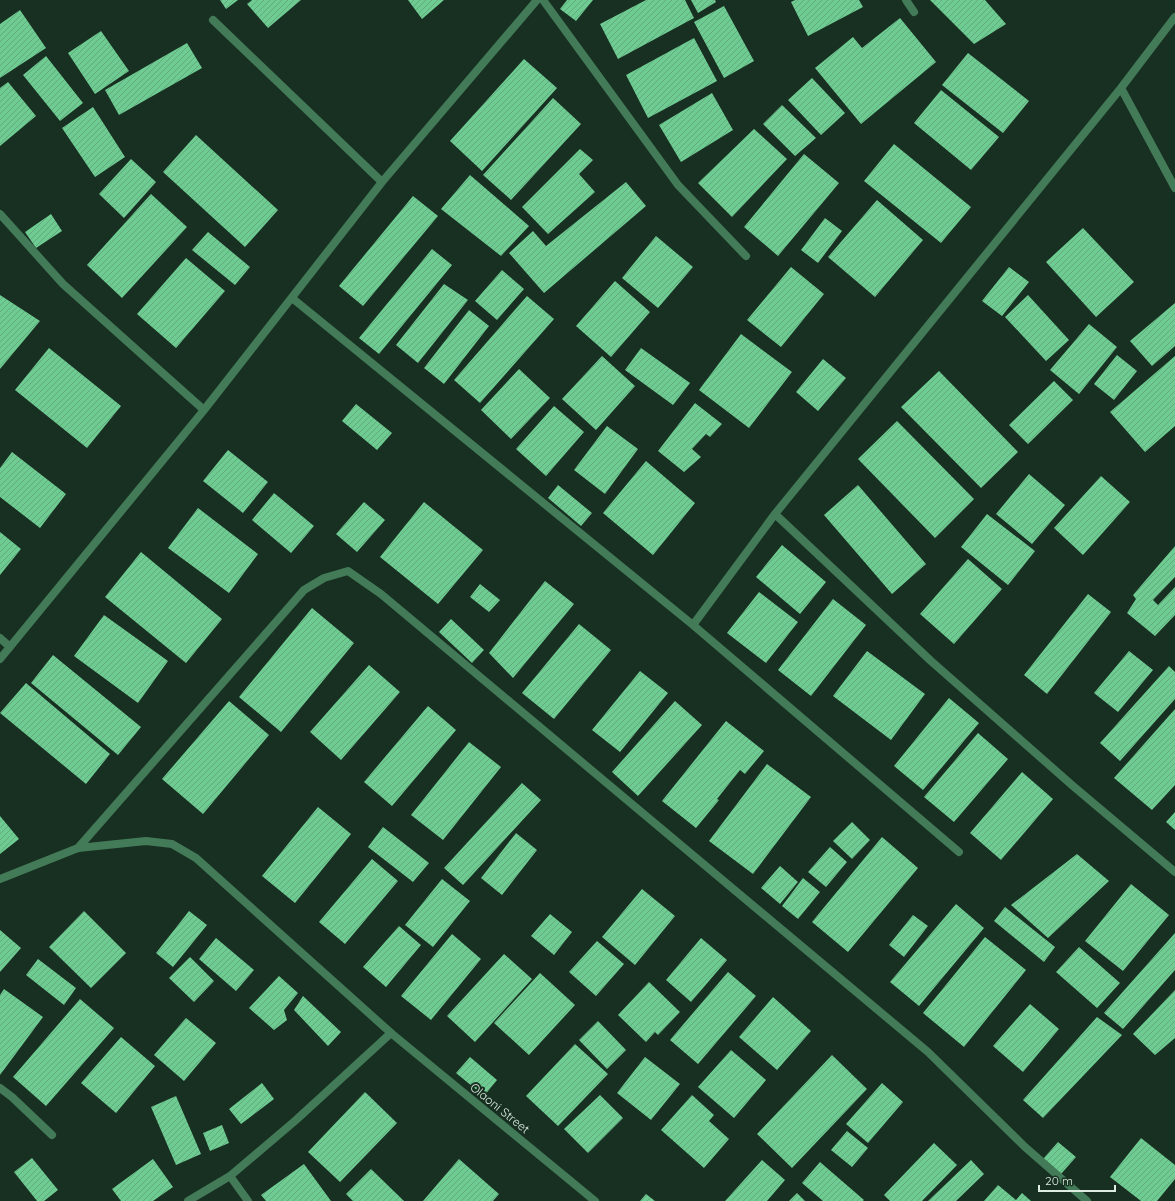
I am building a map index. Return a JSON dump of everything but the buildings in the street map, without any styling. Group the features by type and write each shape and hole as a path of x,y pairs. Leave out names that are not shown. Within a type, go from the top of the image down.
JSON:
{"street":[{"path":"0,659 204,410 382,182 537,0"},
{"path":"544,0 678,185 746,256"},
{"path":"906,0 914,12"},
{"path":"693,625 775,514 1121,88 1175,17"},
{"path":"213,20 382,182"},
{"path":"1121,88 1175,188"},
{"path":"0,214 63,284 204,410"},
{"path":"292,298 693,625 959,852"},
{"path":"775,514 931,661 1073,786 1175,872"},
{"path":"0,879 78,848 304,590 324,578 348,571 381,594 928,1052 1025,1147 1087,1201"},
{"path":"0,638 10,647"},
{"name":"Olaoni Street","path":"78,848 146,841 172,844 196,858 391,1033 595,1201"},
{"path":"188,1201 230,1176 296,1120 391,1033"},
{"path":"0,1088 12,1097 52,1135"},
{"path":"230,1176 248,1201"}]}
